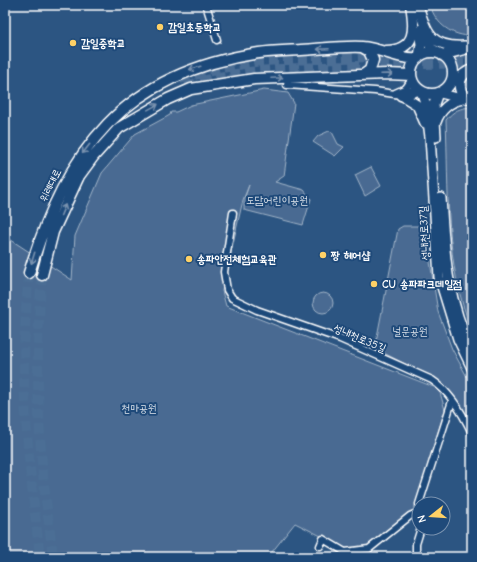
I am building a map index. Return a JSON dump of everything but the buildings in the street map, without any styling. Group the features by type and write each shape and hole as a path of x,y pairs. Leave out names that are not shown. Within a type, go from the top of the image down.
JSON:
{"main road":[{"path":"412,5 419,25 431,48 440,54 451,65 455,91 467,98"},
{"path":"383,51 399,50 411,39 414,28 412,5"},
{"path":"418,5 427,31 439,43 445,46 472,46"},
{"path":"419,25 421,52 412,67 411,77 420,91"},
{"path":"418,57 428,52 440,54 472,46"},
{"path":"362,47 369,51 374,60 370,70 362,75"},
{"name":"위례대로","path":"29,273 52,206 73,166 111,119 146,91 190,70 260,53 362,47 403,57 418,57"},
{"path":"397,94 420,91 429,94 439,93 446,89 452,78 458,72 472,70"},
{"path":"467,98 459,89 460,78 462,75 472,70"},
{"name":"위례대로","path":"42,274 53,232 79,176 93,157 120,128 147,110 191,89 254,79 387,74 411,77"},
{"name":"성내천로37길","path":"420,91 426,106 445,266 458,319 472,352"},
{"name":"성내천로37길","path":"439,93 434,104 438,213 438,267 443,295 458,339 472,368"},
{"path":"397,94 417,105 430,137"},
{"path":"435,126 442,111 450,104 467,98"}],"street":[{"path":"206,5 217,40"},
{"path":"287,85 397,94 406,88 411,77"},
{"path":"439,93 467,98"},
{"name":"성내천로35길","path":"233,213 224,272 227,290 232,298 257,310 340,339 432,380 442,386 452,401"},
{"path":"452,401 466,420 472,433"},
{"path":"422,496 452,401"},
{"path":"320,546 323,539 345,552 369,550 411,516"},
{"path":"416,557 416,544 420,536"}],"green space":[{"path":"430,5 472,5 472,36 458,34 446,28 436,18"},
{"name":"천마공원","path":"264,90 288,93 294,103 284,176 275,182 304,190 311,199 303,225 244,210 244,200 249,185 243,200 222,291 226,306 439,389 445,410 418,496 411,496 411,512 406,518 369,547 347,549 295,523 268,557 5,557 5,236 72,280 75,236 102,173 135,134 170,115 171,112 176,112 191,105"},
{"path":"472,107 472,330 463,305 452,253 448,200 446,120 458,110"},
{"path":"329,131 332,132 338,144 344,147 335,156 313,142 318,136"},
{"path":"371,167 381,186 365,196 355,175"},
{"name":"널문공원","path":"403,226 423,226 425,230 438,312 452,349 472,386 472,428 444,384 380,351 376,342 398,229"},
{"path":"323,293 330,296 333,303 330,310 323,313 316,310 313,303 316,296"}],"tunnel":[{"path":"410,55 472,53"},
{"path":"180,79 222,68 260,61 394,56"},
{"path":"186,86 219,77 269,70 339,66 472,63"},
{"path":"29,273 24,373 26,419 40,557"},
{"path":"42,275 38,350 38,400 43,475 53,557"}],"place":[{"name":"감일초등학교","path":"160,27"},
{"name":"감일중학교","path":"73,43"},
{"name":"짱 헤어샵","path":"323,255"},
{"name":"송파안전체험교육관","path":"189,259"},
{"name":"CU 송파파크데일점","path":"374,284"}],"park label":[{"name":"도담어린이공원","path":"277,200"}]}
